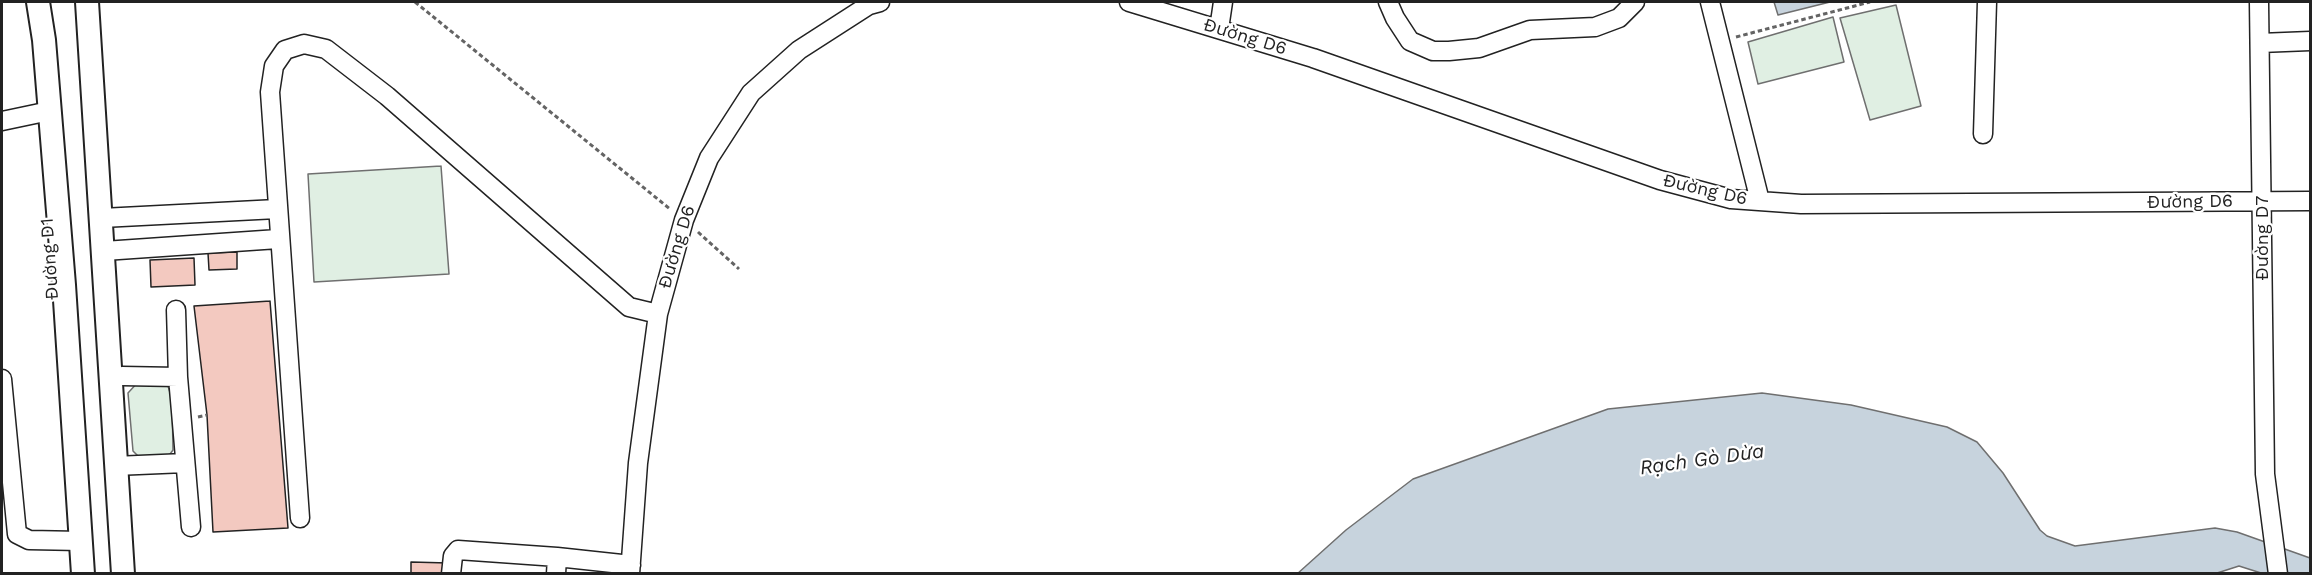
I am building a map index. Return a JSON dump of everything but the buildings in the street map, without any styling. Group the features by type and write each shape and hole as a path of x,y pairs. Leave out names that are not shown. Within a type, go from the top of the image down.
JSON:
{"main road":[{"path":"87,2 123,573"},
{"path":"92,84 102,61 98,2"},
{"name":"Đường D1","path":"38,6 32,34 40,113 63,483 79,504"},
{"name":"Đường D1","path":"38,6 48,86 83,573"},
{"path":"105,261 117,292 126,431 115,455"}],"street":[{"name":"Đường D6","path":"630,569 638,463 658,314 684,220 709,158 751,93 800,50 869,5 880,2"},
{"name":"Đường D6","path":"1129,2 1313,58 1660,180 1731,200 1824,204 2310,201"},
{"path":"1219,29 1222,2"},
{"path":"1388,2 1395,18 1410,40 1433,51 1479,48 1530,30 1594,27 1619,18 1635,2"},
{"path":"1710,2 1760,201"},
{"path":"1983,134 1987,2"},
{"name":"Đường D7","path":"2259,2 2265,474 2277,573"},
{"path":"2260,43 2310,41"},
{"path":"300,518 278,239 270,77 278,57 285,50 304,44 326,48 387,96 629,307 658,314"},
{"path":"2,121 40,113"},
{"path":"102,218 277,209"},
{"path":"105,261 278,239"},
{"path":"176,310 178,377 191,526"},
{"path":"122,376 178,377"},
{"path":"2,379 17,533 29,540 81,540"},
{"path":"115,455 185,464"},
{"path":"451,573 453,556 458,550 557,566 630,569"}],"path":[{"path":"415,2 684,220 739,269"},
{"path":"1720,41 1870,2"}],"green space":[{"path":"1896,5 1921,106 1870,120 1840,18"},
{"path":"1833,17 1844,62 1758,84 1748,42"},
{"path":"441,166 449,274 314,282 308,174"},
{"path":"139,381 152,381 168,386 172,399 173,450 168,457 139,457 133,451 128,393"}],"water":[{"path":"1774,2 1830,2 1778,15"},
{"name":"Rạch Gò Dừa","path":"1762,393 1851,405 1947,427 1977,442 2003,473 2040,530 2047,536 2075,546 2215,528 2237,532 2310,558 2310,574 2261,573 2239,566 2214,574 1297,574 1346,530 1413,479 1608,409"}]}
